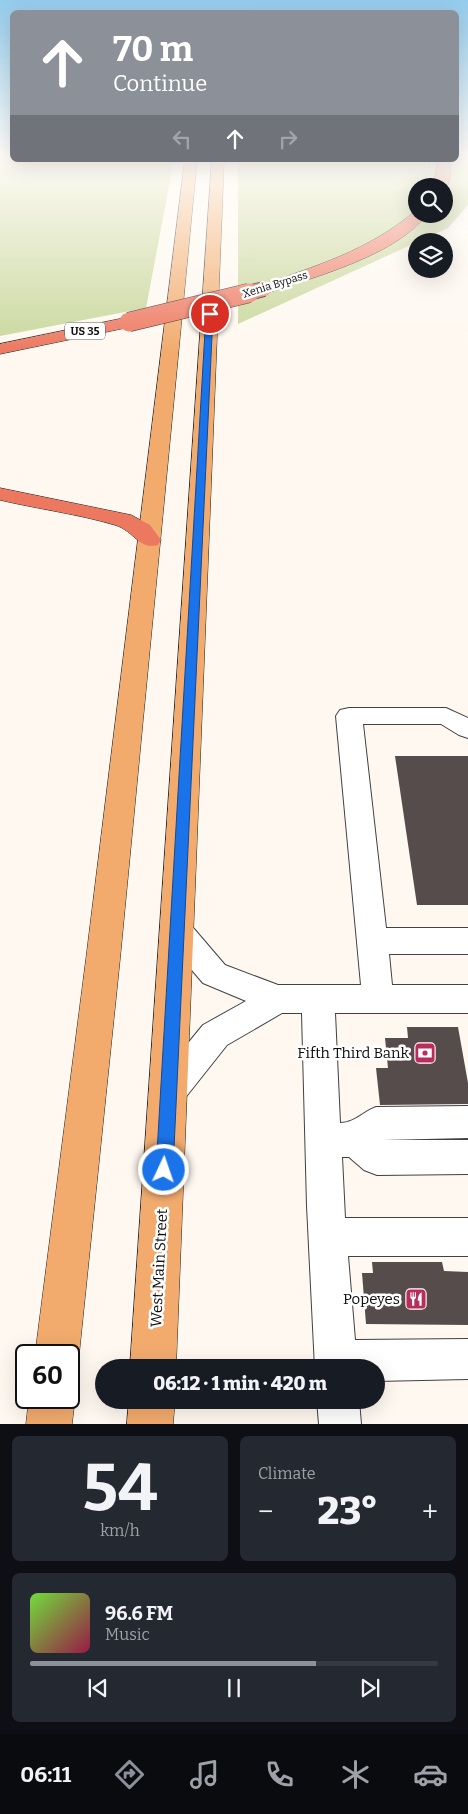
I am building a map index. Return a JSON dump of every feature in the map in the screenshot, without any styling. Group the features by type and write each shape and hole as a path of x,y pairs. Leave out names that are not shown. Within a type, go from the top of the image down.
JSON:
{"highway":[{"name":"Xenia Bypass","path":"0,349 129,322 264,289 350,257 393,234 408,223"},
{"path":"0,494 123,520 139,528 147,534 150,540"}],"main road":[{"path":"58,1344 110,901 184,220"},
{"name":"West Main Street","path":"154,1359 179,916 215,220"},
{"path":"49,1424 51,1409"},
{"path":"150,1424 151,1409"}],"lane":[{"path":"378,1000 349,716 446,716 468,729"},
{"path":"179,916 214,974 278,999 378,1000 467,1004"},
{"path":"372,942 468,941"},
{"path":"169,1092 215,1035 278,999"},
{"path":"318,999 340,1140 328,1237 336,1359"},
{"path":"340,1140 376,1124 468,1122"},
{"path":"340,1140 377,1158 468,1158"},
{"path":"328,1237 468,1237"},
{"path":"385,1370 468,1359"},
{"path":"339,1409 340,1424"}],"green space":[{"path":"0,220 163,220 146,308 0,336"},
{"path":"238,220 408,220 408,223 452,223 448,228 437,233 408,233 408,246 238,324"}],"building":[{"path":"395,756 468,756 468,905 417,905"},
{"name":"Fifth Third Bank","path":"407,1027 458,1027 468,1083 468,1104 380,1105 376,1068 388,1068 385,1038 408,1038"},
{"name":"Popeyes","path":"372,1262 442,1262 444,1271 468,1272 468,1325 366,1324 362,1273 373,1273"}],"place":[{"name":"Fifth Third Bank","path":"425,1053"},
{"name":"Popeyes","path":"416,1299"}],"route":[{"path":"164,1170 210,314"}]}
